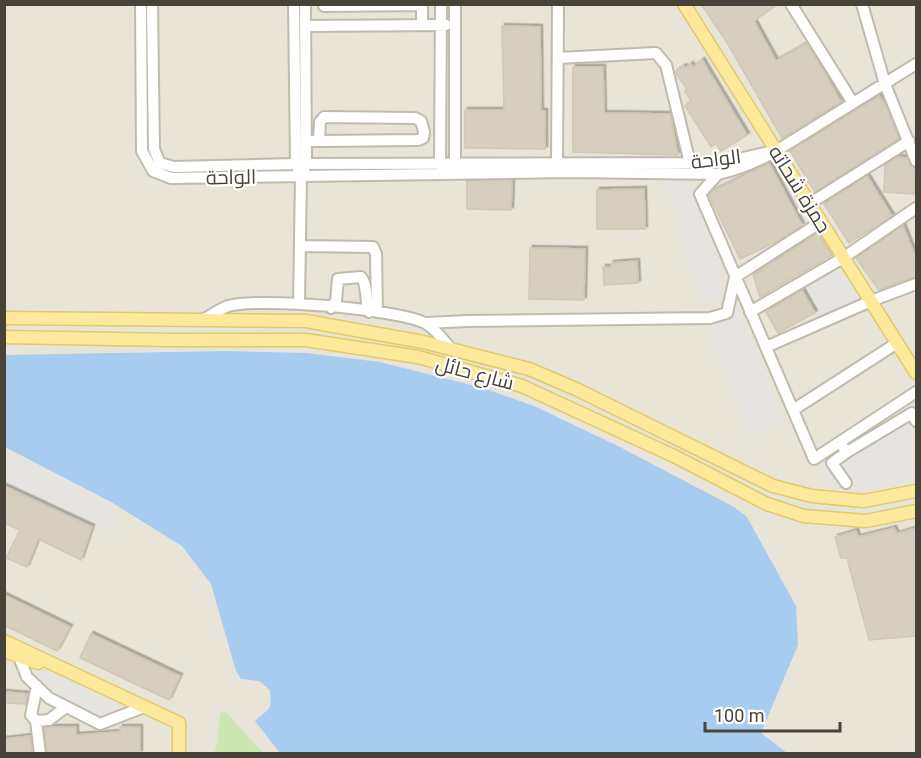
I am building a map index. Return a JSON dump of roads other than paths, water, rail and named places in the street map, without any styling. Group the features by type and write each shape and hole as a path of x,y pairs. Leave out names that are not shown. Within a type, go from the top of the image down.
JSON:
{"main road":[{"name":"حمزة شحاته","path":"684,4 916,374"},
{"name":"شارع حائل","path":"4,318 306,321 423,342 529,369 576,388 773,486 812,496 864,501 916,491"},
{"name":"شارع حائل","path":"4,337 306,340 418,357 522,386 674,456 767,504 804,516 866,521 916,511"},
{"path":"4,640 179,723 179,753"},
{"path":"4,651 93,681"}],"street":[{"name":"الواحة","path":"141,4 142,151 153,171 171,178 301,176 443,168 455,164 735,161 754,154 776,151"},
{"name":"الواحة","path":"152,4 154,149 160,163 174,167 301,164 718,174 739,170 776,151"},
{"path":"294,4 301,164 299,304"},
{"path":"301,164 306,141 305,4"},
{"path":"325,26 324,5 422,4 422,25"},
{"path":"441,4 443,168"},
{"path":"455,4 455,164"},
{"path":"557,164 558,4"},
{"path":"791,4 853,104"},
{"path":"862,4 885,84 916,161"},
{"path":"305,26 455,25"},
{"path":"558,58 656,53 666,65 690,163"},
{"path":"776,151 916,64"},
{"path":"306,141 319,141 418,140 423,138 424,132 421,121 415,118 324,117 320,122 319,141"},
{"path":"809,204 909,141"},
{"path":"718,174 700,194 814,459 916,392"},
{"path":"750,312 843,258 916,208"},
{"path":"204,319 228,306 251,304 299,304 373,312 427,323 710,318 727,313 735,277 821,222"},
{"path":"300,246 373,247 376,254 373,312"},
{"path":"331,308 336,301 338,279 361,277 364,281 366,303 373,312"},
{"path":"766,347 871,301 916,285"},
{"path":"427,323 451,349"},
{"path":"793,410 897,343"},
{"path":"846,483 832,463 912,413 916,421"},
{"path":"840,442 847,452"},
{"path":"19,657 27,677 49,698 100,724 144,707"},
{"path":"37,686 31,715 36,721 40,753"},
{"path":"36,721 49,720 66,707"}],"water":[{"path":"227,351 306,353 380,362 483,388 534,406 618,446 734,507 747,517 796,606 798,645 761,733 787,753 280,753 255,721 270,706 270,690 259,681 241,679 236,671 211,584 182,546 111,502 5,447 5,355"}]}
